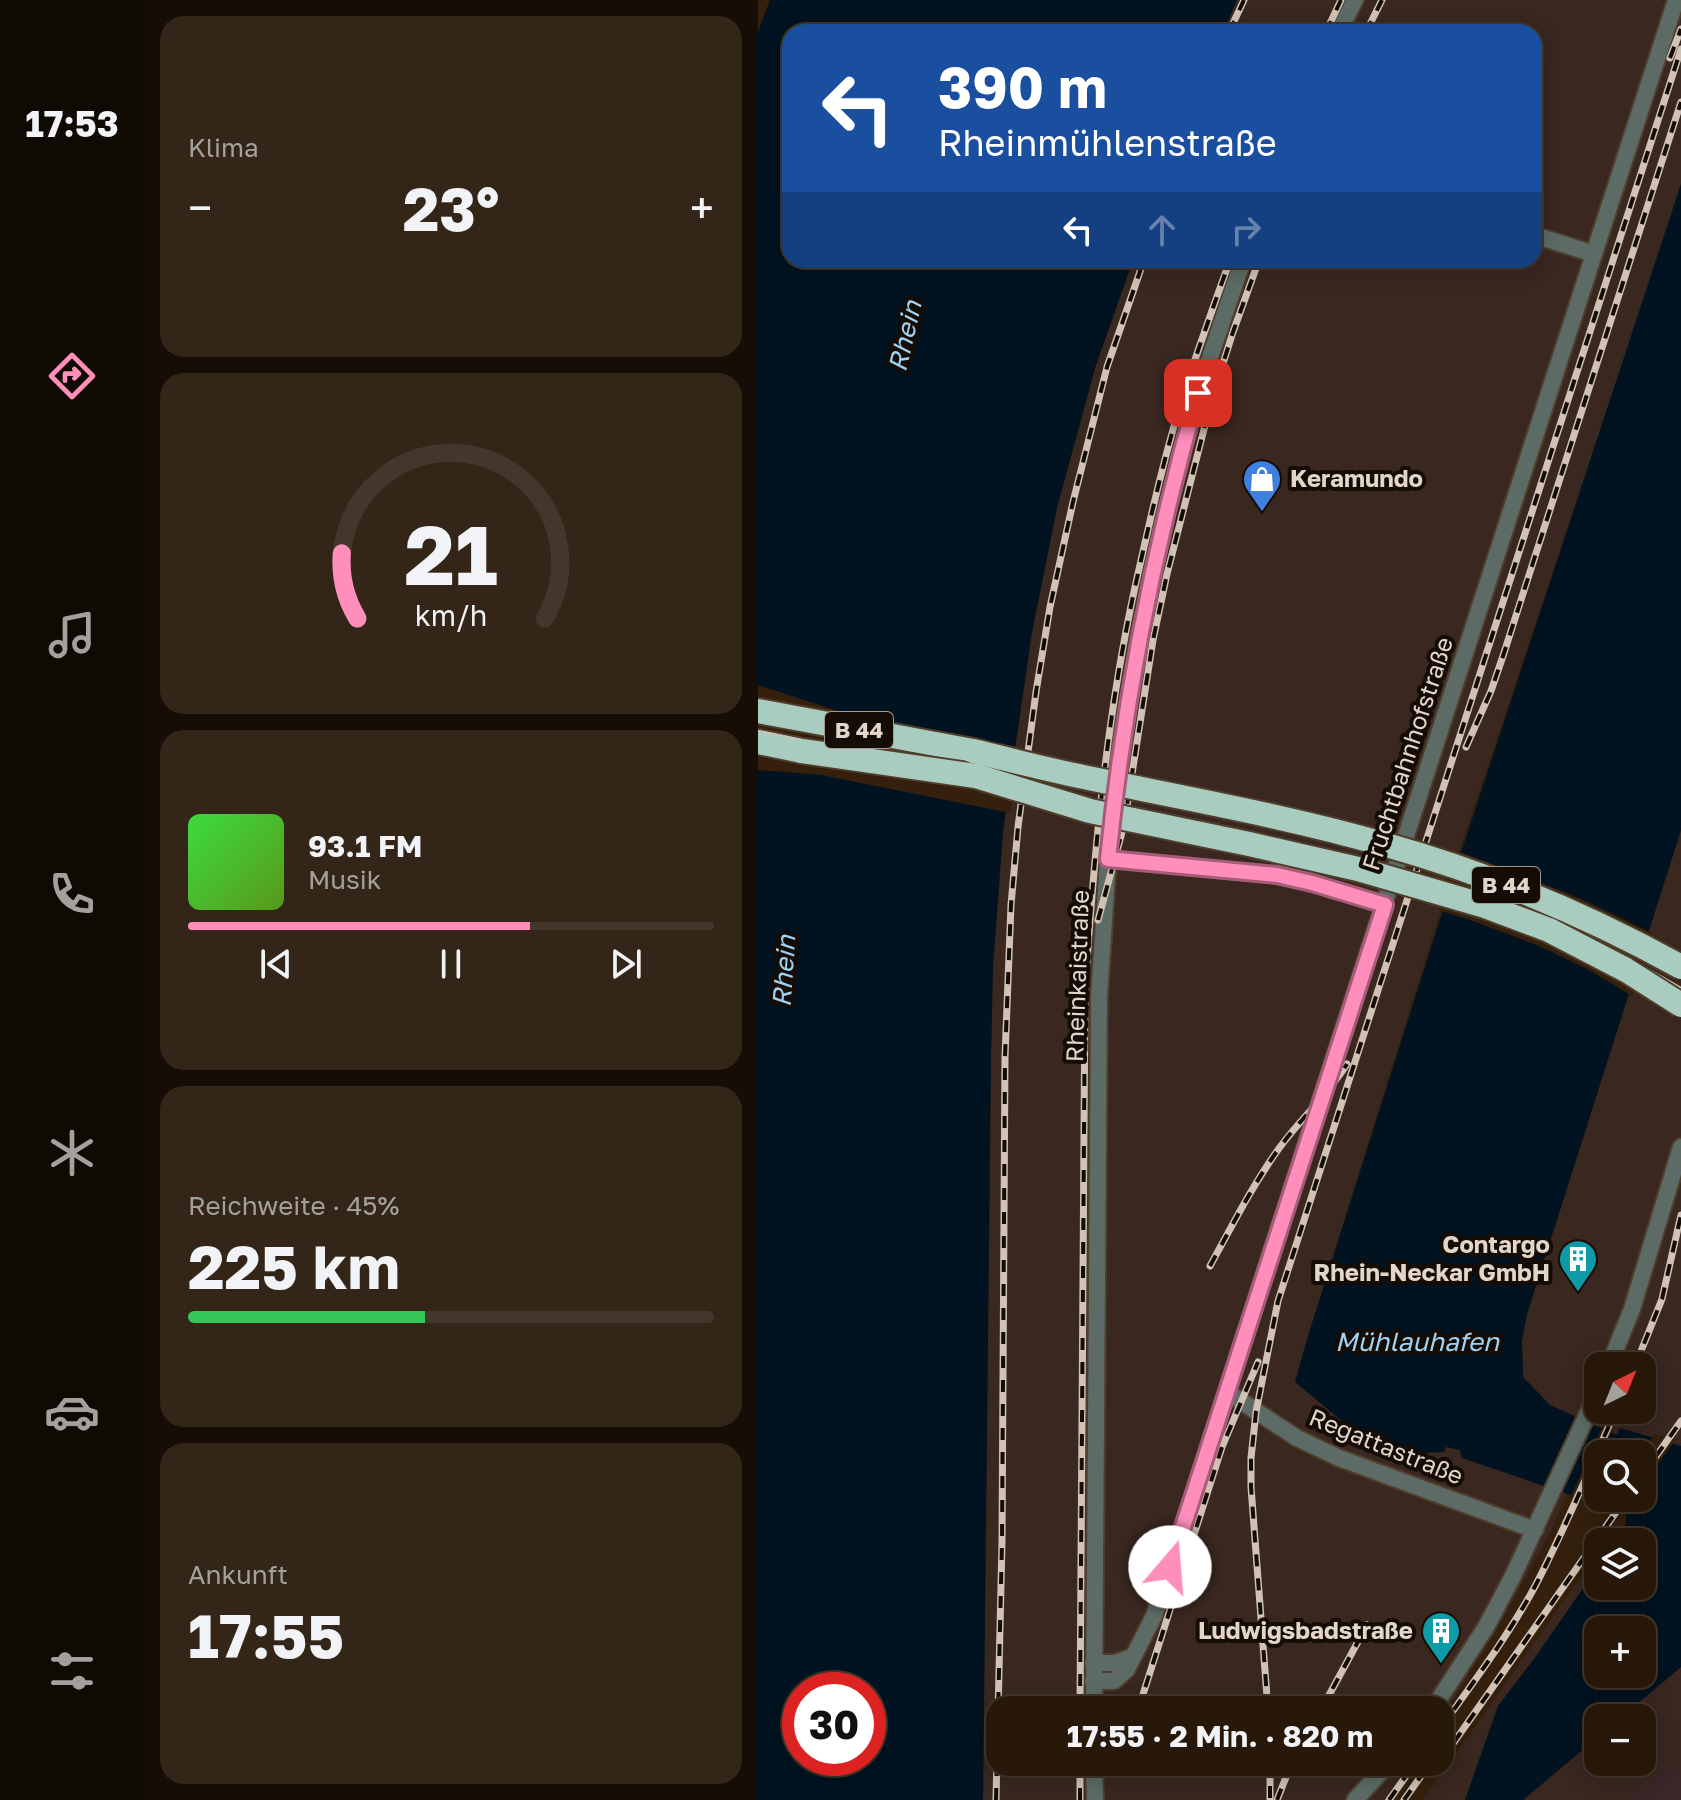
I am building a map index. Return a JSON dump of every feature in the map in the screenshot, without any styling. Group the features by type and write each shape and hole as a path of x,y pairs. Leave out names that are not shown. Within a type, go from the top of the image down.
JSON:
{"highway":[{"path":"758,699 797,719"},
{"name":"B 44","path":"758,711 919,740 1258,813 1384,844 1558,906 1636,942 1681,967"},
{"name":"B 44","path":"758,742 976,776 1090,811 1358,869 1485,906 1549,930 1626,970 1681,1005"}],"street":[{"path":"1343,24 1355,0"},
{"name":"Fruchtbahnhofstraße","path":"1093,1681 1114,1681 1127,1669 1154,1616 1676,0"},
{"path":"1542,238 1594,254"},
{"name":"Rheinkaistraße","path":"1094,1696 1099,998 1117,768 1156,553 1198,393 1240,268"},
{"path":"1108,859 1277,875 1385,905"},
{"path":"1616,1352 1632,1309 1681,1147"},
{"name":"Regattastraße","path":"1227,1392 1297,1438 1339,1458 1535,1530"},
{"path":"1441,1696 1486,1627 1584,1423"},
{"path":"1093,1663 1115,1663 1132,1657"},
{"path":"1094,1776 1095,1800"},
{"path":"1355,1800 1377,1776"}],"shaded area":[{"path":"1237,0 1681,0 1681,184 1458,855 1295,1381 1444,1452 1445,1447 1460,1450 1463,1458 1567,1493 1553,1527 1503,1619 1454,1699 1454,1696 986,1696 986,1776 1404,1776 1386,1800 983,1800 991,1056 993,966 1003,832 1032,632 1057,508 1095,368 1130,268 1542,268 1542,24 1226,24"},
{"path":"1681,830 1681,1446 1621,1429 1617,1435 1592,1424 1656,1424 1656,1352 1584,1352 1584,1420 1550,1405 1523,1377 1522,1341 1527,1314"},
{"path":"1584,1573 1584,1587 1498,1706 1465,1800 1423,1800 1440,1776 1454,1776 1454,1756"},
{"path":"1681,1667 1681,1800 1523,1800 1584,1749 1584,1776 1656,1776 1656,1704 1637,1704"},
{"path":"1671,1765 1681,1777 1681,1800 1629,1800"}],"water":[{"name":"Rhein","path":"770,0 1237,0 1226,24 782,24 782,268 1130,268 1095,368 1057,508 1032,632 1003,832 993,966 991,1056 983,1800 758,1800 758,32"},
{"name":"Mühlauhafen","path":"1681,184 1681,830 1527,1314 1522,1341 1523,1377 1550,1405 1584,1420 1584,1424 1592,1424 1617,1435 1620,1428 1681,1446 1681,1667 1656,1688 1656,1616 1584,1616 1584,1688 1656,1688 1637,1704 1584,1704 1584,1749 1523,1800 1465,1800 1498,1706 1584,1587 1584,1600 1656,1600 1656,1528 1623,1528 1626,1514 1620,1512 1656,1512 1656,1440 1584,1440 1584,1500 1462,1458 1460,1450 1446,1447 1444,1452 1401,1454 1381,1450 1295,1382 1460,856"}],"pier":[{"path":"758,685 835,710 1019,748 1010,813 821,775 758,770"},
{"path":"1457,851 1586,901 1652,933 1632,996 1587,969 1537,945 1438,910"},
{"path":"1603,1425 1613,1429 1608,1440 1596,1440"},
{"path":"1655,1434 1675,1440 1656,1467 1656,1440 1650,1440"},
{"path":"1584,1467 1584,1493 1580,1502 1570,1498"}],"tram line":[{"path":"758,731 1247,831 1397,868 1543,919 1613,951 1681,988"}],"railway":[{"path":"1233,24 1244,0"},
{"path":"1330,24 1341,0"},
{"path":"1370,24 1382,0"},
{"path":"1670,58 1681,29"},
{"path":"1267,1696 1251,1458 1256,1412 1278,1301 1681,49"},
{"path":"1466,747 1503,656 1681,102"},
{"path":"996,1800 1002,1542 1005,1057 1011,905 1018,827 1050,607 1073,502 1107,367 1141,268"},
{"path":"1080,1696 1085,990 1097,838 1116,687 1146,537 1178,411 1227,268"},
{"path":"1098,920 1124,825 1153,640 1167,574 1212,398 1256,268"},
{"path":"1210,1266 1270,1161 1347,1064"},
{"path":"1641,1352 1662,1299 1681,1215"},
{"path":"1142,1696 1222,1447 1258,1362"},
{"path":"1656,1456 1681,1421"},
{"path":"1454,1709 1533,1590 1610,1424"},
{"path":"1454,1742 1616,1512"},
{"path":"1329,1696 1367,1625"},
{"path":"1080,1776 1080,1800"},
{"path":"1270,1776 1270,1800"},
{"path":"1277,1800 1286,1776"},
{"path":"1389,1800 1406,1776"},
{"path":"1404,1800 1421,1776"}],"place":[{"name":"Keramundo","path":"1262,513"},
{"name":"Contargo Rhein-Neckar GmbH","path":"1578,1293"},
{"name":"Ludwigsbadstraße","path":"1441,1665"}],"route":[{"path":"1170,1567 1385,905 1277,875 1108,859 1117,768 1139,637 1167,507 1198,393"}]}
